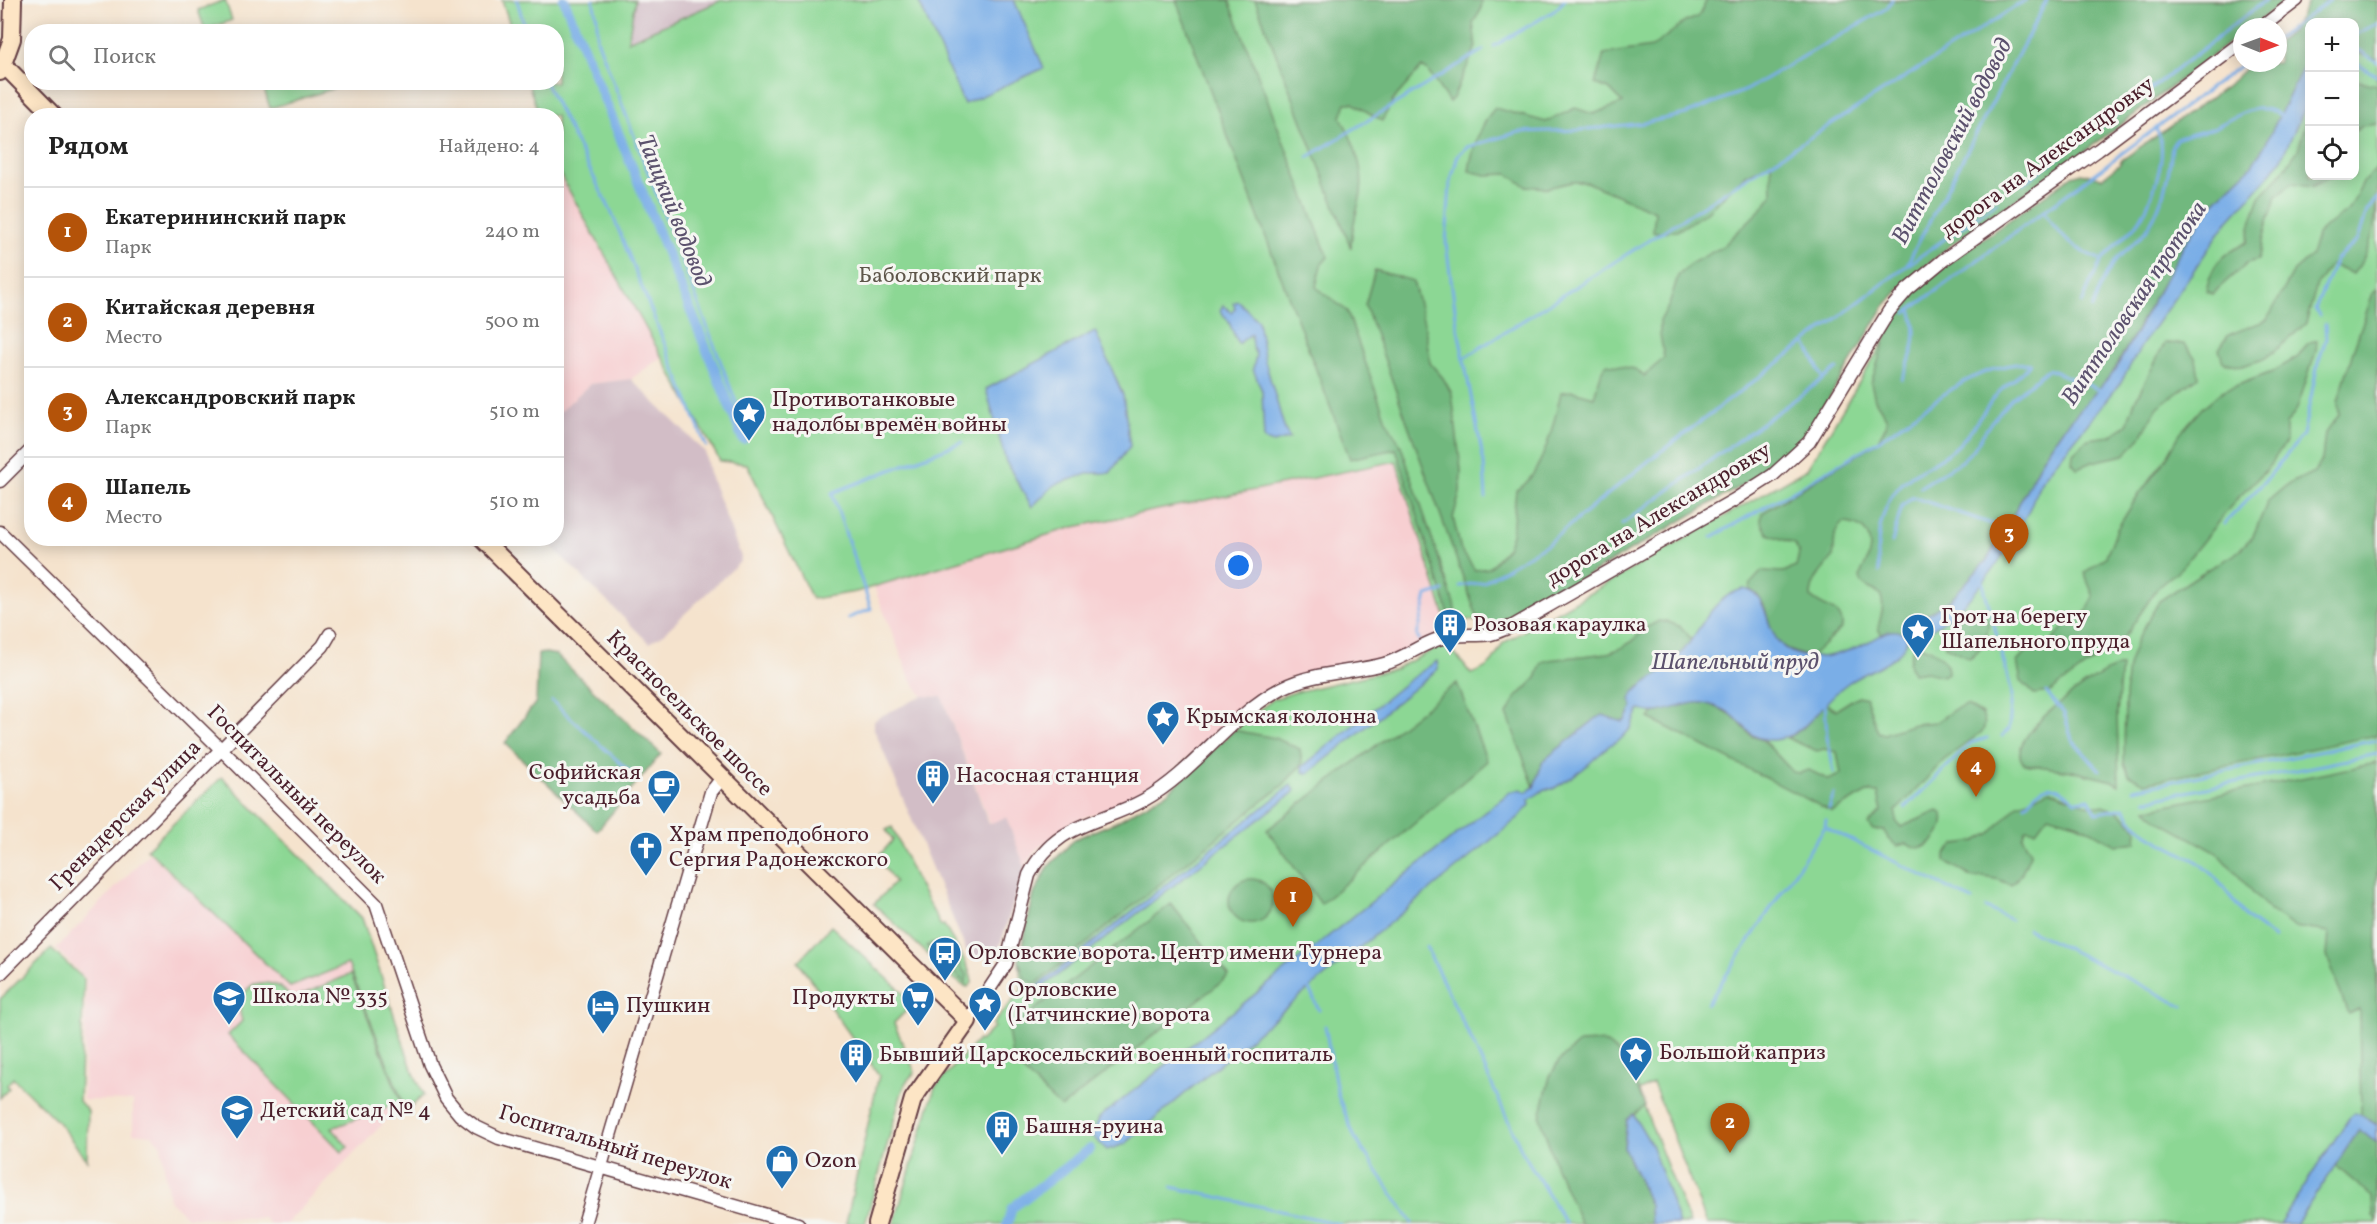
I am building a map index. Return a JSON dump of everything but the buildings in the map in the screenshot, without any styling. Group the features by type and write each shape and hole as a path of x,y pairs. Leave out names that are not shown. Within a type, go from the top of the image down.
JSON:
{"main road":[{"path":"13,0 12,33 1,66 24,88"},
{"path":"26,90 46,108"},
{"name":"Красносельское шоссе","path":"489,546 968,1021"},
{"path":"877,1224 913,1100 968,1021"}],"street":[{"path":"2274,18 2297,0"},
{"name":"дорога на Александровку","path":"968,1021 1006,964 1029,875 1035,863 1056,840 1076,828 1127,809 1146,799 1178,775 1260,702 1281,688 1297,681 1389,663 1437,639 1494,633 1513,626 1734,500 1773,475 1809,442 1889,311 1906,290 1942,261 2098,150 2233,49"},
{"path":"0,481 24,457"},
{"name":"Госпитальный переулок","path":"0,533 376,904 430,1065 446,1098 460,1115 476,1127 499,1138 798,1224"},
{"name":"Гренадерская улица","path":"0,974 323,646 330,634"},
{"path":"584,1224 653,982 711,792 722,778"}],"shaded area":[{"path":"635,0 722,0 627,41"},
{"path":"564,183 662,357 631,379 590,384 564,408"},
{"path":"631,379 705,452 709,473 741,557 739,563 662,635 649,643 551,546 564,546 564,408 590,384"},
{"path":"1396,461 1448,629 1396,656 1297,676 1272,687 1246,703 1194,753 1158,783 1111,808 1072,822 1035,851 1025,867 1006,817 990,824 942,697 923,696 910,678 874,587 1074,527"},
{"path":"923,696 942,697 989,824 1006,817 1025,867 996,958 977,957 966,950 874,729 874,721 881,716"},
{"name":"Школа № 335","path":"149,853 290,986 348,963 403,1103 286,1224 270,1224 263,1218 187,1217 169,1200 161,1145 152,1135 133,1133 133,1101 83,1100 86,979 56,949"}],"green space":[{"path":"225,0 232,20 221,24 203,24 198,10"},
{"name":"Баболовский парк","path":"502,0 635,0 628,41 722,0 2286,0 2262,18 2233,18 2233,40 2131,118 1944,249 1902,287 1884,307 1500,624 1459,619 1447,623 1396,461 1074,527 856,592 812,599 747,464 720,461 564,182 564,108 537,108 530,90 564,90 564,24 510,24"},
{"path":"1176,0 1229,0 1328,257 1321,265 1316,287 1347,311 1386,420 1401,446 1459,619 1451,621 1396,449 1350,459"},
{"path":"1255,0 1482,0 1481,10 1473,23 1476,47 1453,98 1449,102 1427,70 1422,67 1394,99 1382,121 1353,103 1346,103 1341,117 1358,158 1362,181 1351,248"},
{"path":"1707,0 2286,0 2262,18 2233,18 2233,40 2085,151 1951,245 1906,282 1884,307 1811,428 1777,465 1532,608 1500,624 1479,622 1365,305 1375,270 1413,281 1425,327 1430,363 1443,378 1452,394 1461,470 1460,493 1453,518 1461,550 1475,570 1489,568 1507,548 1512,534 1516,490 1525,484 1540,461 1551,432 1561,392 1573,391 1594,397 1602,370 1607,364 1635,369 1644,376 1664,358 1660,321 1669,305 1678,276 1690,264 1722,247 1765,205 1772,195 1771,163 1746,175 1707,212 1677,231 1653,232 1655,211 1586,182 1572,182 1547,188 1526,186 1508,174 1486,175 1469,171 1478,138 1495,108 1546,122 1575,108 1593,114 1623,103 1609,89 1595,84 1604,54 1652,47 1685,22 1698,17"},
{"path":"2311,0 2377,0 2377,59 2359,53 2359,18 2305,18 2305,63 2265,145 2251,167 2217,199 2185,243 2109,379 2063,429 2042,459 2006,529 1986,561 1950,600 1919,620 1917,628 1907,637 1895,631 1882,635 1878,629 1883,607 1882,599 1880,594 1864,585 1860,579 1869,555 1867,535 1864,530 1852,524 1843,523 1835,534 1833,557 1815,580 1811,597 1840,616 1842,628 1811,657 1793,652 1781,645 1774,636 1759,597 1750,590 1751,583 1762,571 1783,572 1796,567 1799,553 1795,544 1768,534 1761,521 1762,513 1876,443 1886,426 1887,419 1875,400 1871,383 1890,324 1901,305 1954,259 2072,176 2082,173 2102,178 2122,160 2226,87 2242,72 2287,72 2287,35 2292,31"},
{"path":"2377,0 2377,1224 1707,1224 1653,1083 1638,1091 1690,1224 894,1224 935,1087 978,1040 980,1041 994,1027 992,1025 1022,990 1019,961 1034,894 1049,866 1075,839 1116,822 1168,792 1246,719 1274,699 1395,669 1447,643 1471,674 1484,669 1491,663 1503,643 1807,469 1884,341 2119,166 2122,160 2247,72 2287,72 2287,53 2305,32 2305,180 2359,180 2358,18"},
{"path":"2359,81 2377,85 2377,124 2359,128"},
{"path":"264,90 329,90 270,108"},
{"path":"2305,126 2305,180 2324,180 2313,186 2292,183 2277,196 2258,260 2247,263 2212,294 2206,291 2212,272 2219,260 2247,242 2260,197 2298,150"},
{"path":"2377,168 2374,225 2367,251 2353,274 2330,265 2317,284 2306,323 2264,359 2242,366 2223,362 2219,349 2228,335 2267,320 2294,271 2311,256 2317,235 2349,210 2364,181"},
{"path":"2377,290 2377,735 2145,783 2129,775 2124,763 2128,666 2137,640 2159,601 2234,555 2253,536 2268,501 2287,485 2314,472 2322,460 2325,433 2339,415 2338,402 2354,348 2373,293"},
{"path":"2317,340 2316,351 2297,409 2286,424 2286,442 2267,469 2235,501 2181,568 2158,587 2126,635 2109,650 2050,692 2034,694 2021,681 2017,662 2027,651 2050,644 2065,625 2084,616 2094,597 2084,573 2106,557 2117,529 2167,457 2181,432 2202,408 2222,391 2272,372 2298,357 2308,343"},
{"path":"2165,343 2185,344 2196,359 2199,377 2158,407 2139,440 2124,455 2077,468 2072,462 2073,453 2088,439 2111,436 2127,424 2135,401"},
{"path":"1982,614 1988,619 1988,630 1984,641 1974,655 1969,658 1945,646 1945,640 1956,619 1967,615"},
{"path":"1659,621 1669,622 1682,628 1691,641 1667,667 1638,688 1633,707 1626,720 1622,722 1603,715 1597,718 1543,761 1534,787 1507,714 1516,698 1536,678 1542,662 1608,653 1633,641 1643,629"},
{"path":"1918,645 1934,651 1942,658 1948,673 1943,676 1926,672 1913,674 1909,663 1913,647"},
{"path":"538,654 556,655 661,754 597,831 505,743 536,702"},
{"path":"2121,666 2117,713 2119,785 2112,781 2072,771 2025,764 2020,753 2025,739 2037,724 2073,693"},
{"path":"1457,683 1487,761 1321,904 1267,830"},
{"path":"1858,696 1866,698 1878,732 1884,734 1914,724 1936,722 1955,709 1967,705 1982,714 1985,724 1983,731 1944,760 1896,811 1896,821 1901,827 1938,811 1943,814 1942,829 1938,836 1921,848 1907,844 1897,846 1888,839 1885,831 1873,830 1868,824 1882,811 1878,793 1867,792 1832,812 1649,718 1654,713 1686,704 1699,702 1710,704 1732,715 1752,736 1763,740 1793,772 1809,770 1829,780 1841,774 1837,752 1824,749 1817,751 1787,738 1804,727 1825,703 1836,710"},
{"path":"1234,730 1275,738 1300,749 1302,764 1284,784 1036,984 1025,979 1019,961 1034,894 1049,866 1075,839 1116,822 1168,792"},
{"path":"2377,763 2377,1125 2361,1115 2359,1009 2348,1014 2327,956 2329,932 2294,927 2269,910 2219,854 2158,820 2147,809"},
{"path":"222,777 362,918 412,1069 424,1095 406,1111 348,964 290,987 147,849"},
{"path":"2050,790 2085,804 2102,806 2120,812 2137,828 2136,842 2116,845 2079,824 2048,815 2036,831 2026,829 2022,837 2031,852 2021,874 2011,885 1985,877 1973,878 1945,861 1945,854 1956,844 1976,841 1991,833 2018,804"},
{"path":"892,827 916,880 941,926 944,925 965,961 972,983 968,987 953,978 874,904 895,882 877,858 893,840 886,830"},
{"path":"1251,879 1266,886 1273,901 1266,916 1251,923 1236,916 1229,901 1236,886"},
{"path":"1171,904 1229,976 1061,1108 1013,1062 1008,1030"},
{"path":"831,926 914,1003 894,1023 915,1072 906,1082 901,1095 865,1224 846,1223 879,1075 798,962"},
{"path":"931,943 947,943 967,975 966,984 955,974 949,963 930,953 927,946"},
{"path":"51,949 84,979 79,1101 88,1111 87,1160 58,1122 13,1078 7,1085 9,1088 0,1098 0,999"},
{"path":"351,974 401,1102 332,1128 348,1147 342,1152 228,1035 242,1021 241,1000 254,984 276,985 284,990 291,999"},
{"path":"1602,1042 1611,1046 1624,1060 1645,1106 1627,1120 1624,1148 1650,1205 1651,1224 1581,1224 1555,1165 1540,1117 1550,1076 1559,1061 1579,1043"},
{"path":"2359,1130 2377,1142 2377,1222 2373,1216 2372,1197 2335,1165"}],"water":[{"path":"918,0 1014,0 1044,68 964,104"},
{"path":"2305,63 2305,108 2281,159 2268,177 2227,222 2142,345 2119,385 2042,480 2018,530 1984,581 1971,597 1941,623 1925,632 1917,628 1919,620 1950,600 1986,561 2006,529 2042,459 2063,429 2115,370 2185,243 2217,199 2251,167 2265,145"},
{"path":"1238,301 1258,321 1265,361 1285,430 1290,438 1274,443 1264,440 1262,391 1253,369 1256,355 1252,346 1251,334 1238,344 1228,320 1220,311 1223,305 1231,312 1235,308 1233,303"},
{"path":"1095,331 1123,395 1130,446 1110,473 1090,473 1054,485 1032,507 1006,462 986,389"},
{"name":"Шапельный пруд","path":"1743,589 1754,593 1760,600 1773,633 1780,644 1791,652 1808,657 1832,655 1856,648 1894,631 1907,637 1905,645 1893,658 1838,690 1796,732 1773,740 1759,738 1727,712 1704,703 1655,712 1639,710 1631,728 1621,739 1610,745 1564,782 1553,789 1545,789 1529,800 1530,805 1518,818 1309,989 1125,1144 1107,1150 1092,1136 1099,1118 1510,792 1521,789 1526,792 1534,787 1543,761 1597,718 1603,715 1622,722 1626,720 1633,707 1630,700 1633,693 1682,653 1711,610 1720,601"},
{"path":"1437,661 1438,669 1308,774 1303,772 1302,767 1409,680"},
{"path":"1291,785 1295,790 1293,793 1032,995 1033,990"},
{"path":"2355,1113 2377,1125 2377,1142 2359,1130 2296,1224 2279,1224 2349,1118"},
{"path":"1633,1114 1651,1144 1679,1224 1651,1224 1650,1205 1624,1148 1627,1120"}],"waterway":[{"path":"517,0 524,24"},
{"name":"Таицкий водовод","path":"564,0 743,439"},
{"path":"593,0 597,19 597,39 749,436"},
{"path":"1494,46 1554,11 1565,0"},
{"path":"1486,498 1484,463 1457,324 1446,243 1450,184 1458,155 1467,147 1519,132 1579,130 1644,123 1686,114 1746,90 1887,8 1892,0"},
{"path":"1464,358 2026,0"},
{"name":"Виттоловский водовод","path":"1906,266 2047,0"},
{"path":"2023,183 2147,92 2266,0"},
{"path":"2287,31 2330,0"},
{"name":"Виттоловская протока","path":"2359,33 2377,24"},
{"path":"1308,157 1483,50"},
{"path":"2359,50 2377,62"},
{"path":"2359,65 2377,76"},
{"path":"1906,313 2233,71"},
{"path":"549,90 558,108"},
{"path":"2092,308 2113,264 2142,235 2154,217 2165,188 2172,146 2176,139 2213,128 2253,109 2262,109 2280,115"},
{"path":"564,119 611,211 706,446"},
{"path":"2082,304 2093,276 2102,261 2137,224 2148,204 2158,176 2160,162 2160,137 2155,128"},
{"path":"2319,315 2315,309 2336,259 2358,240 2367,211 2377,198"},
{"path":"1460,586 1484,582 1547,544 1651,459 1905,267 1997,202"},
{"path":"2043,211 2075,247 2102,260"},
{"path":"1902,379 1914,345 1915,328 1911,310"},
{"path":"2224,524 2265,481 2303,435 2318,363 2326,339 2325,324"},
{"path":"1806,343 1823,379"},
{"path":"1712,537 1874,443 1967,381 2008,365 2030,363"},
{"path":"1879,572 1879,532 1893,495 1911,476 1957,446 2000,391 2030,363"},
{"path":"1622,524 1837,369"},
{"path":"1920,487 1960,462 1973,450 1991,422 2011,399 2048,369 2100,390"},
{"path":"848,618 871,609 832,493 962,442"},
{"path":"1892,542 1902,506 1913,497 2006,529"},
{"path":"1982,580 1997,636"},
{"path":"1419,640 1417,636 1427,596 1443,591"},
{"path":"2000,648 2012,693 2009,729 2002,736"},
{"path":"2046,692 2064,713 2072,740 2100,770"},
{"path":"552,701 637,778"},
{"path":"1825,703 1827,736 1834,772"},
{"path":"1905,808 1971,743 1987,738"},
{"path":"2134,789 2377,740"},
{"path":"2146,800 2377,754"},
{"path":"2025,805 2038,791 2049,786 2061,790 2076,801 2089,799 2097,813 2124,808 2131,819 2153,838 2198,862 2215,877 2247,918 2274,938"},
{"path":"1829,809 1834,794"},
{"path":"1707,1004 1825,827 1826,820"},
{"path":"1825,827 1972,900"},
{"path":"1986,908 2011,920"},
{"path":"2028,929 2183,1006"},
{"path":"1426,947 1522,1151 1566,1224"},
{"name":"Таицкий водовод","path":"942,951 947,958"},
{"path":"1309,989 1319,1010"},
{"path":"1325,1026 1338,1096 1355,1138 1412,1223"},
{"path":"1007,1224 1012,1208 1090,1149"},
{"path":"1172,1187 1340,1224"}],"place":[{"name":"Противотанковые надолбы времён войны","path":"749,442"},
{"name":"Александровский парк","path":"2009,564"},
{"name":"Розовая караулка","path":"1450,654"},
{"name":"Грот на берегу Шапельного пруда","path":"1918,659"},
{"name":"Крымская колонна","path":"1163,746"},
{"name":"Шапель","path":"1976,797"},
{"name":"Насосная станция","path":"933,805"},
{"name":"Софийская усадьба","path":"664,815"},
{"name":"Храм преподобного Сергия Радонежского","path":"646,877"},
{"name":"Екатерининский парк","path":"1293,927"},
{"name":"Орловские ворота. Центр имени Турнера","path":"945,982"},
{"name":"Школа № 335","path":"229,1026"},
{"name":"Продукты","path":"918,1027"},
{"name":"Орловские (Гатчинские) ворота","path":"985,1032"},
{"name":"Пушкин","path":"603,1035"},
{"name":"Большой каприз","path":"1636,1082"},
{"name":"Бывший Царскосельский военный госпиталь","path":"856,1084"},
{"name":"Детский сад № 4","path":"237,1140"},
{"name":"Китайская деревня","path":"1730,1153"},
{"name":"Башня-руина","path":"1002,1156"},
{"name":"Ozon","path":"782,1190"}]}
